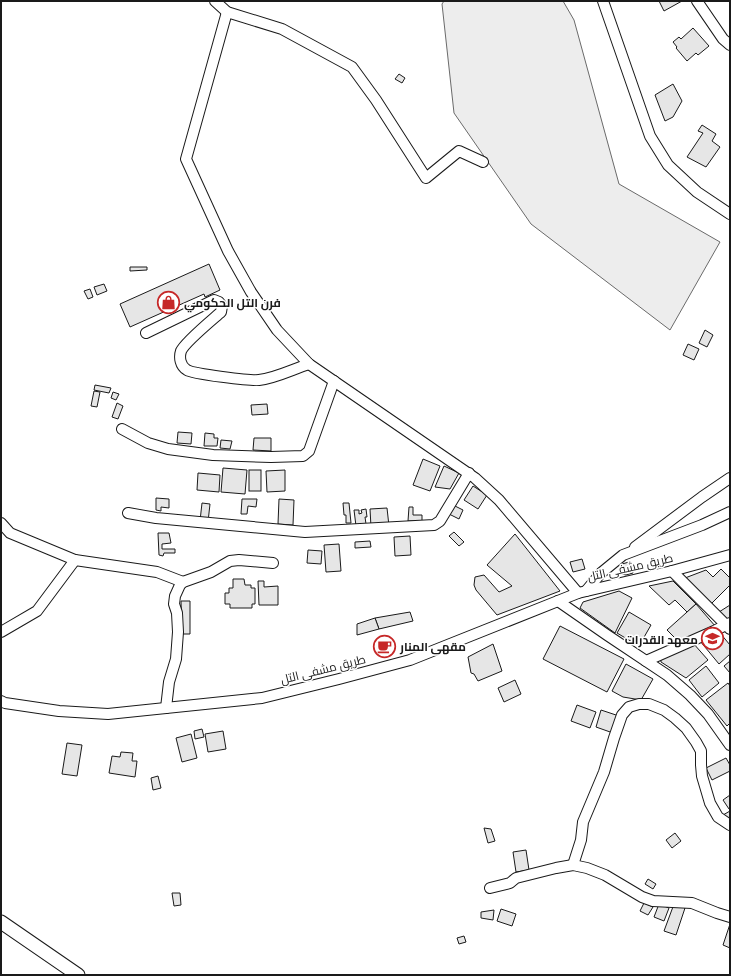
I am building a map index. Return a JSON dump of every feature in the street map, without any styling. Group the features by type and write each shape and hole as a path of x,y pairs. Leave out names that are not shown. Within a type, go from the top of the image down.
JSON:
{"main road":[{"path":"1,922 78,975"}],"street":[{"path":"215,1 227,12 282,30 352,68 376,100 426,178 459,151 483,162"},
{"path":"603,1 650,136 668,165 697,192 730,214"},
{"path":"697,1 723,39 730,45"},
{"path":"227,12 186,159 228,251 251,292 277,330 309,364 475,478 499,500 582,592 601,573 623,555 730,478"},
{"path":"146,333 214,300 219,302 222,306 221,312 186,344 181,351 180,359 182,366 187,370 198,373 257,381 309,364"},
{"path":"122,429 148,443 168,449 213,455 271,457 303,456 309,451 334,381"},
{"path":"128,513 156,518 305,532 434,525 440,521 469,473"},
{"path":"623,555 702,525 730,512"},
{"path":"1,523 10,532 75,560 157,572 183,582"},
{"name":"طريق مشفى التل","path":"1,701 4,703 59,711 108,714 262,698 403,662 582,592 672,571 730,555"},
{"path":"1,632 37,612 75,560"},
{"path":"166,708 169,682 176,659 178,632 174,604 175,596 180,585 183,582 211,572 230,561 239,560 273,563"},
{"path":"646,661 729,625 672,571"},
{"path":"558,601 667,675 690,695 708,714 730,745"},
{"path":"573,865 581,840 583,822 604,772 622,715 629,707 639,704 649,704 664,710 686,728 701,750 702,776 710,803 718,817 730,825"},
{"path":"490,888 510,884 516,878 573,865 587,868 605,875 642,897 653,901 692,903 730,917"}],"shaded area":[{"path":"444,1 563,1 574,20 619,184 720,242 670,330 531,224 454,113 442,4"}],"building":[{"path":"659,1 682,1 664,11"},
{"path":"693,28 709,46 698,55 696,53 687,61 673,42 679,37 681,39"},
{"path":"399,74 405,78 402,83 395,79"},
{"path":"673,84 682,101 673,117 665,121 655,95"},
{"path":"702,125 716,134 712,141 720,147 706,167 687,157 703,133 698,131"},
{"path":"209,264 220,290 205,297 204,294 130,327 120,304"},
{"path":"130,267 147,267 147,270 130,271"},
{"path":"104,284 107,291 97,295 94,287"},
{"path":"90,289 93,297 88,299 84,291"},
{"path":"705,330 713,335 707,347 699,343"},
{"path":"688,344 699,349 694,360 683,355"},
{"path":"95,385 111,388 109,393 94,390"},
{"path":"94,391 100,392 97,407 91,406"},
{"path":"113,392 119,394 116,400 111,398"},
{"path":"117,403 123,406 118,419 112,417"},
{"path":"267,404 268,414 252,415 251,405"},
{"path":"178,432 192,433 191,444 177,443"},
{"path":"205,433 214,434 214,438 218,438 217,446 204,446"},
{"path":"254,438 271,438 271,451 253,450"},
{"path":"221,440 232,441 230,449 220,448"},
{"path":"423,459 440,466 430,491 413,485"},
{"path":"444,466 459,473 450,489 435,487"},
{"path":"223,468 247,470 245,494 221,492"},
{"path":"249,470 261,470 261,491 249,491"},
{"path":"285,470 285,491 267,492 266,471"},
{"path":"198,473 220,475 219,492 197,490"},
{"path":"473,486 487,495 478,509 464,500"},
{"path":"156,498 169,499 169,508 161,507 161,511 156,510"},
{"path":"242,499 257,499 256,507 248,506 247,514 241,514"},
{"path":"279,499 294,500 293,525 278,524"},
{"path":"202,503 210,504 208,522 200,521"},
{"path":"343,503 349,503 351,523 346,523"},
{"path":"453,505 463,510 459,519 449,514"},
{"path":"409,507 413,507 413,515 422,515 422,521 408,521"},
{"path":"387,508 389,526 371,527 370,509"},
{"path":"366,509 366,524 356,526 354,510 359,510 359,514 362,513 361,510"},
{"path":"454,532 464,542 459,546 449,536"},
{"path":"158,533 169,533 171,543 162,544 162,549 175,549 175,553 164,553 163,556 159,555"},
{"path":"515,534 560,591 497,615 476,590 474,585 475,577 484,575 499,592 512,586 487,565"},
{"path":"410,536 411,555 395,556 394,537"},
{"path":"370,541 371,547 355,548 355,542"},
{"path":"339,544 341,571 326,572 324,545"},
{"path":"308,550 322,551 321,564 307,563"},
{"path":"582,559 585,569 573,572 570,562"},
{"path":"629,562 633,573 626,575 622,574 619,570 622,564"},
{"path":"721,569 730,578 730,585 711,604 685,578 706,570 713,577"},
{"path":"233,579 244,579 245,585 251,585 251,588 255,588 255,604 252,604 252,608 230,608 230,604 225,604 225,593 229,593 229,588 233,588"},
{"path":"258,581 264,581 264,587 278,586 278,605 259,605"},
{"path":"673,581 696,604 687,612 675,600 669,605 649,586"},
{"path":"619,591 632,598 615,633 580,608 583,602"},
{"path":"181,601 190,601 190,634 182,634"},
{"path":"696,604 716,627 679,642 667,630"},
{"path":"730,605 730,619 727,620 719,612"},
{"path":"410,612 413,621 379,629 375,618"},
{"path":"629,612 651,625 639,646 617,633"},
{"path":"375,618 379,629 357,635 357,624"},
{"path":"560,626 624,659 607,692 543,659"},
{"path":"720,633 730,645 730,654 719,664 700,641"},
{"path":"693,643 708,660 686,678 661,662 660,655"},
{"path":"493,644 502,671 478,681 474,674 471,673 468,657"},
{"path":"730,661 730,673 724,666"},
{"path":"626,664 653,679 641,700 623,697 612,691"},
{"path":"706,666 719,683 702,697 689,680"},
{"path":"515,680 521,694 504,702 498,688"},
{"path":"728,683 730,686 730,723 727,726 706,700"},
{"path":"577,705 596,712 590,728 571,721"},
{"path":"601,710 619,716 613,733 596,727"},
{"path":"202,729 204,737 195,739 194,731"},
{"path":"223,731 226,749 208,752 205,734"},
{"path":"191,734 197,758 182,762 176,738"},
{"path":"67,743 82,745 77,776 62,774"},
{"path":"121,752 133,753 132,761 137,761 135,777 109,773 112,756 120,757"},
{"path":"726,758 730,765 730,771 712,780 706,768"},
{"path":"158,776 161,788 153,790 151,778"},
{"path":"730,795 730,808 729,809 723,800"},
{"path":"730,811 730,820 723,815"},
{"path":"484,828 491,829 495,841 488,843"},
{"path":"675,833 681,841 672,848 666,840"},
{"path":"526,850 529,870 516,872 513,852"},
{"path":"648,879 656,884 653,889 645,884"},
{"path":"172,893 180,893 181,905 174,906"},
{"path":"644,903 653,907 648,915 640,911"},
{"path":"659,904 669,908 664,921 654,917"},
{"path":"674,904 685,908 676,935 664,931"},
{"path":"501,909 516,914 512,926 497,921"},
{"path":"494,910 493,920 481,918 481,912"},
{"path":"730,924 730,948 723,945"},
{"path":"464,936 466,942 459,944 457,938"}],"place":[{"name":"فرن التل الحكومي","path":"169,302"},
{"name":"معهد القدرات","path":"713,639"},
{"name":"مقهى المنار","path":"384,646"}]}
